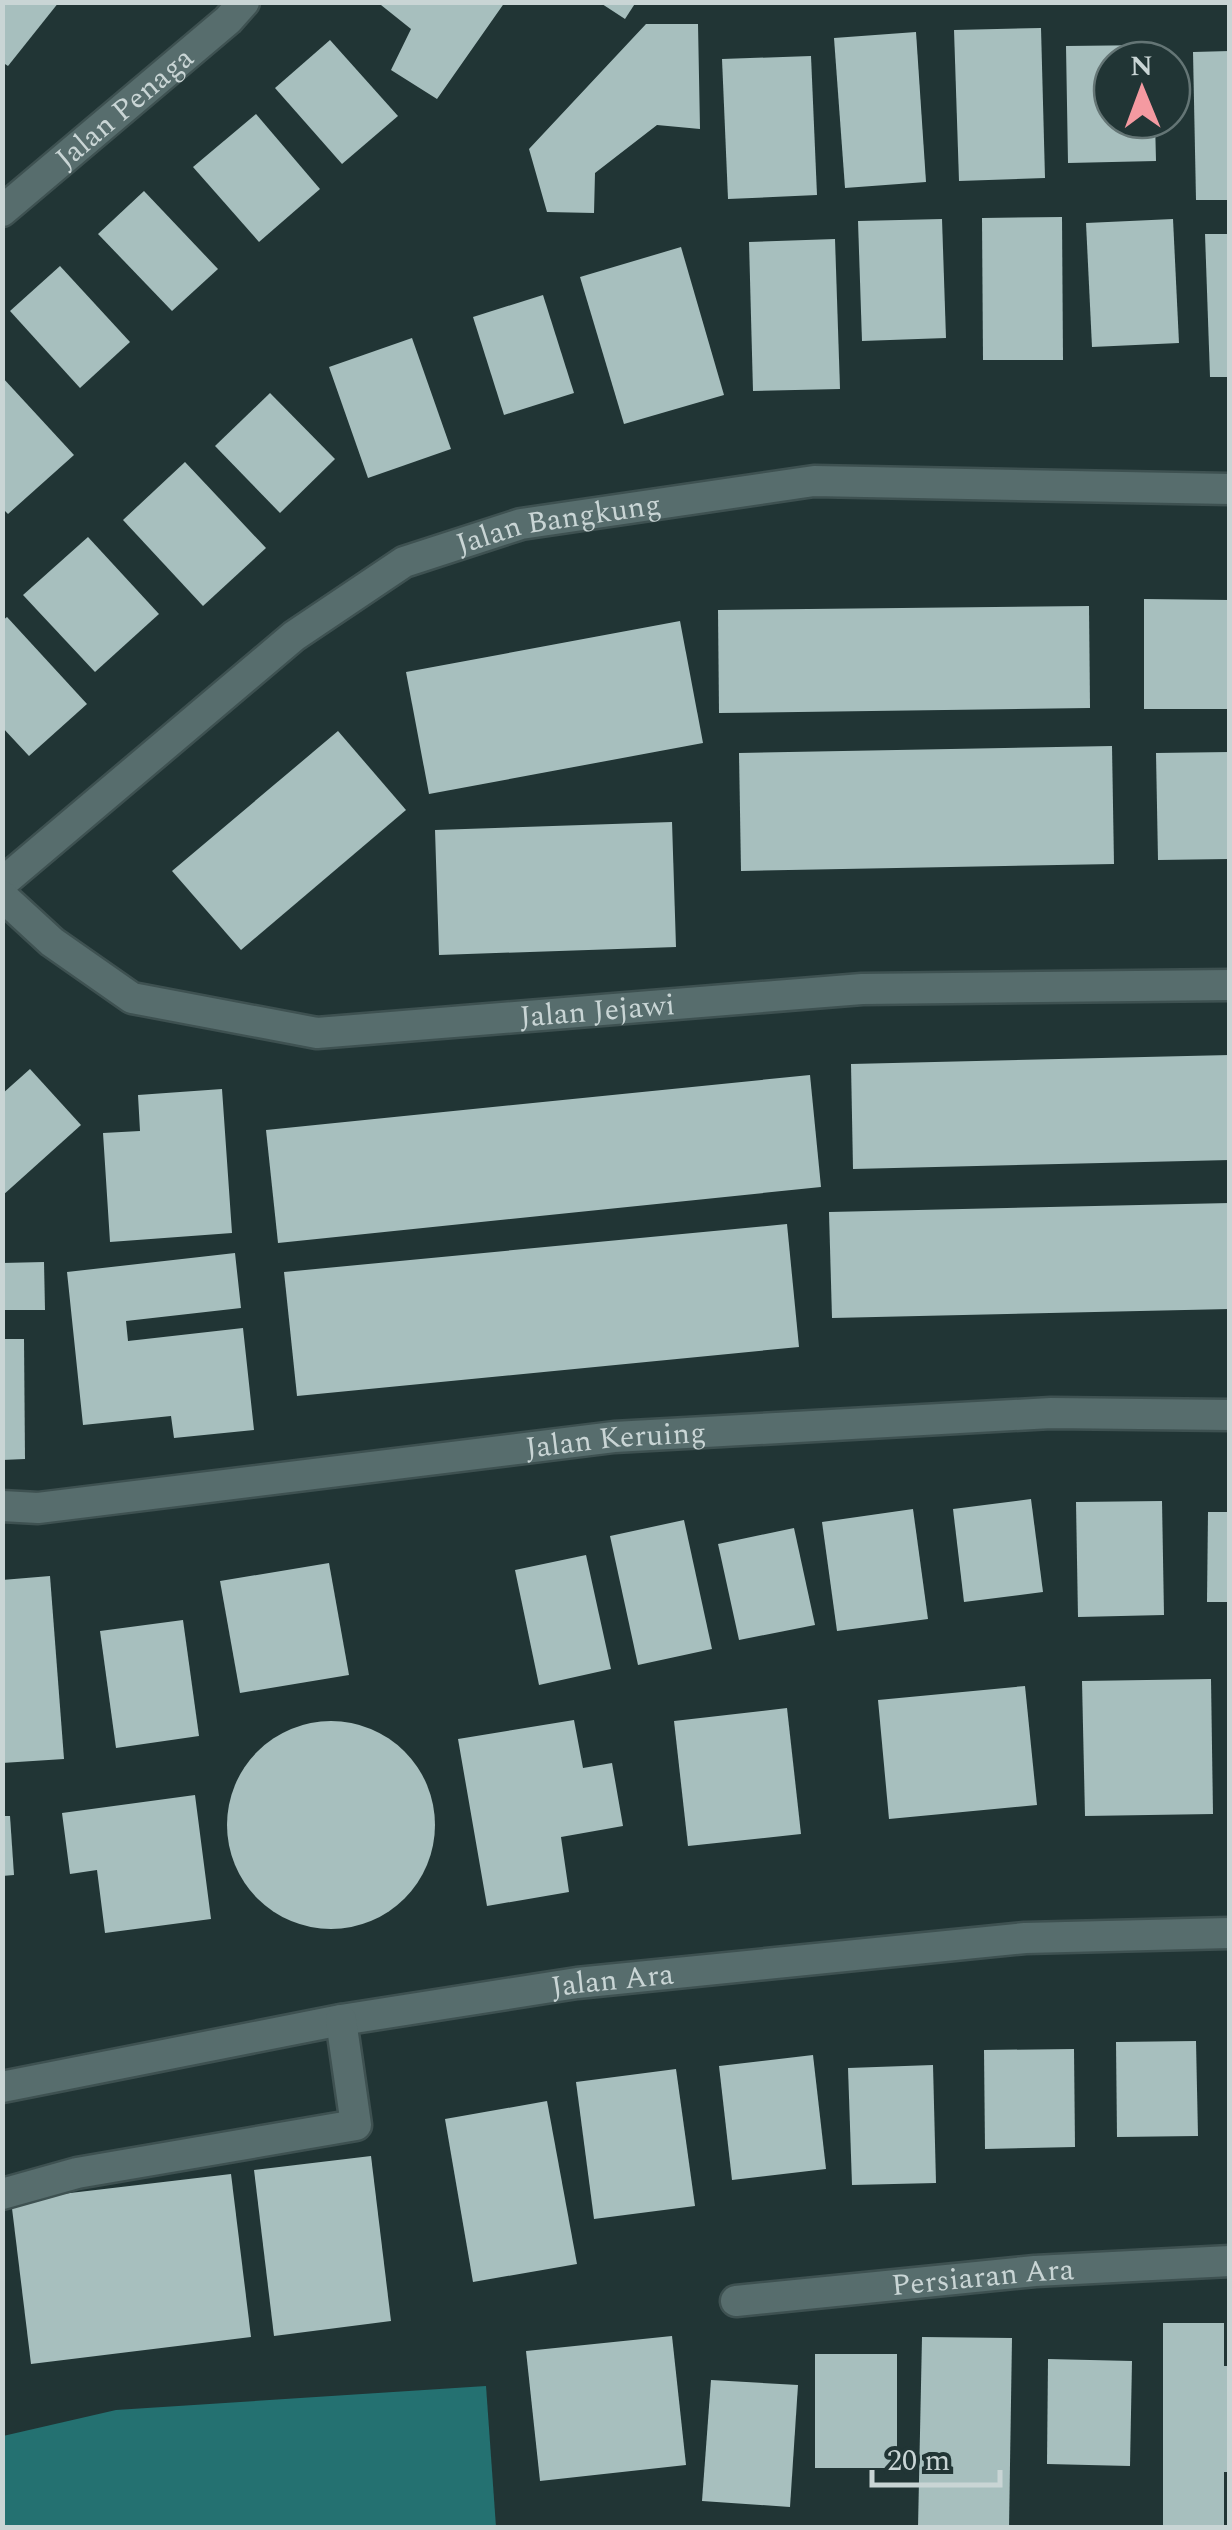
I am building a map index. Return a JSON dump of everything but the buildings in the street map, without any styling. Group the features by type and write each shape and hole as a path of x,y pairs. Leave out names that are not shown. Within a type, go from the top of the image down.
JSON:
{"street":[{"name":"Jalan Penaga","path":"2,211 228,20 244,2"},
{"name":"Jalan Bangkung","path":"2,884 294,636 404,562 520,524 814,481 1230,489"},
{"name":"Jalan Jejawi","path":"2,896 52,942 132,998 317,1033 862,988 1230,985"},
{"name":"Jalan Keruing","path":"2,1506 38,1508 614,1437 1051,1413 1230,1415"},
{"name":"Jalan Ara","path":"2,2087 341,2020 577,1983 1025,1938 1230,1933"},
{"path":"2,2194 76,2173 356,2125 341,2020"},
{"name":"Persiaran Ara","path":"736,2301 1035,2271 1230,2261"}],"shaded area":[{"path":"486,2386 496,2527 3,2527 3,2436 116,2410"}]}
